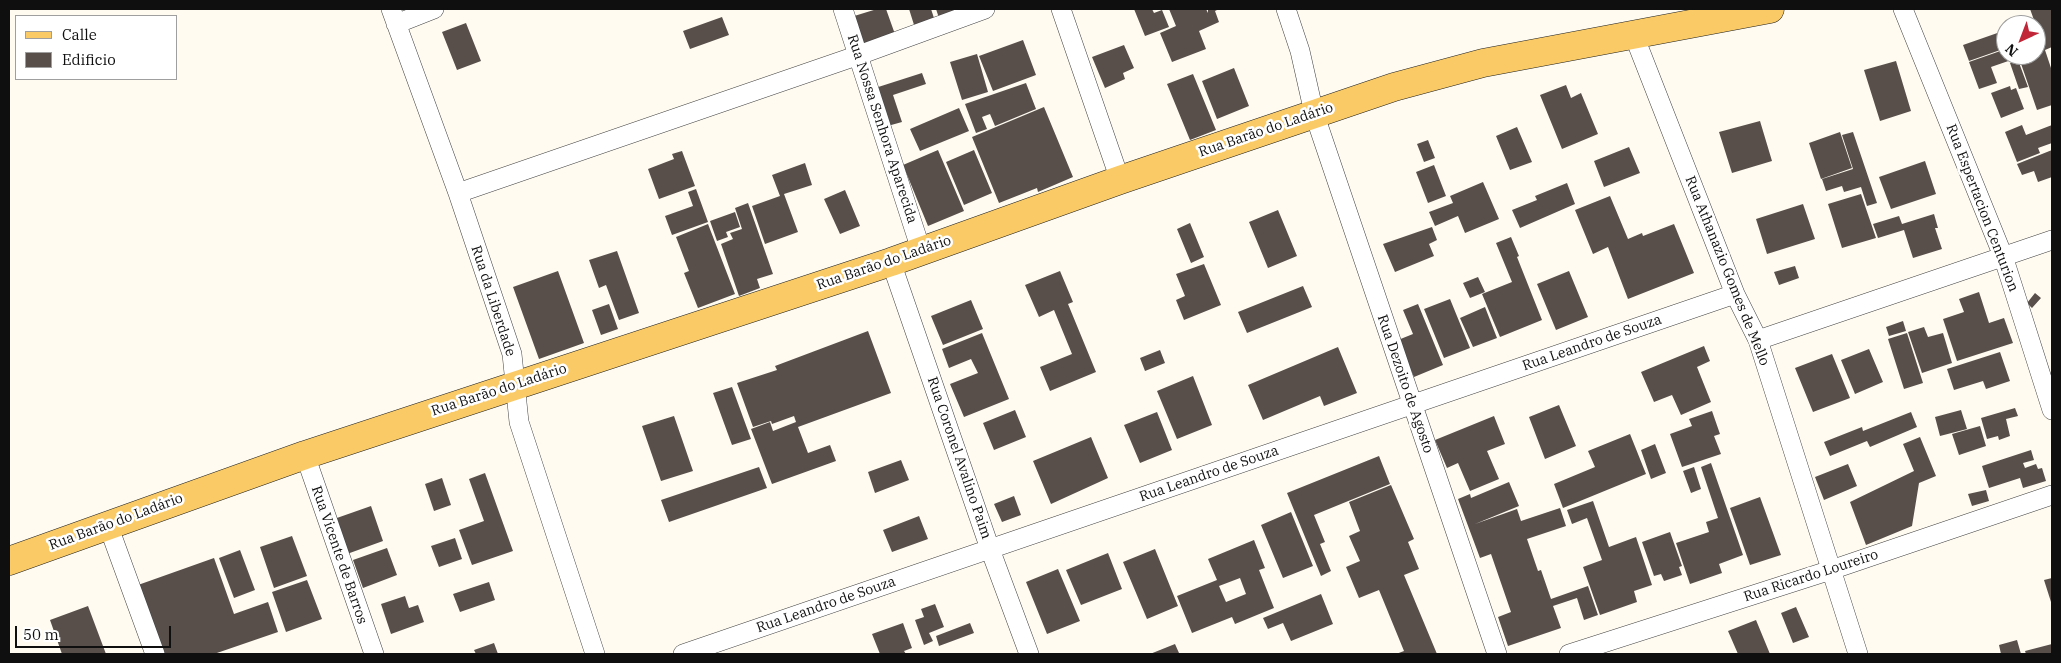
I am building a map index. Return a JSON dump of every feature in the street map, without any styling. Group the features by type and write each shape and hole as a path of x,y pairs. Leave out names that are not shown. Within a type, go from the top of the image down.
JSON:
{"main road":[{"name":"Rua Barão do Ladário","path":"9,560 305,455 891,262 1120,180 1394,87 1483,63 1633,33 1770,9"}],"street":[{"path":"393,16 434,9"},
{"name":"Rua Nossa Senhora Aparecida","path":"843,9 921,250"},
{"path":"458,193 858,55 985,9"},
{"path":"1061,9 1120,180"},
{"name":"Rua Dezoito de Agosto","path":"1286,9 1300,51 1314,113 1497,654"},
{"name":"Rua Espertacion Centurion","path":"1903,9 2003,256 2052,410"},
{"name":"Rua da Liberdade","path":"393,16 458,193 512,354 519,422 595,654"},
{"name":"Rua Athanazio Gomes de Mello","path":"1633,33 1735,294 1758,340 1858,654"},
{"path":"1758,340 2052,240"},
{"name":"Rua Coronel Avalino Paim","path":"891,262 990,548 1029,654"},
{"name":"Rua Leandro de Souza","path":"683,654 1735,294"},
{"name":"Rua Vicente de Barros","path":"305,455 374,654"},
{"name":"Rua Ricardo Loureiro","path":"1569,654 1831,570 2052,495"},
{"path":"108,525 155,654"}],"building":[{"path":"877,9 886,9 896,37 862,48 851,17"},
{"path":"909,9 931,9 935,21 915,28"},
{"path":"936,9 968,9 939,18"},
{"path":"1134,9 1152,9 1154,13 1162,10 1169,27 1145,36"},
{"path":"1169,9 1206,9 1208,13 1208,9 1219,9 1215,11 1219,22 1199,31 1206,49 1172,62 1160,33 1176,26"},
{"path":"2030,9 2052,9 2052,47 2046,50 2046,15 2032,15"},
{"path":"722,17 729,35 690,49 683,31"},
{"path":"466,23 481,61 457,70 442,32"},
{"path":"1996,33 1996,52 1969,61 1963,45"},
{"path":"1023,40 1036,75 993,91 979,56"},
{"path":"1124,45 1134,68 1123,73 1125,79 1105,88 1092,57"},
{"path":"1996,53 1997,65 1991,67 1997,83 1979,89 1969,62"},
{"path":"2046,53 2052,71 2052,105 2037,110 2021,65 2046,65"},
{"path":"977,54 988,92 962,100 950,62"},
{"path":"1896,61 1911,111 1880,121 1864,70"},
{"path":"2011,65 2020,65 2028,87 2019,89"},
{"path":"1234,68 1249,106 1217,119 1202,81"},
{"path":"922,73 926,84 893,95 902,122 884,127 872,89"},
{"path":"1193,74 1216,130 1190,140 1167,84"},
{"path":"1026,83 1036,109 995,126 990,114 982,117 987,129 976,133 965,104"},
{"path":"1566,85 1571,98 1581,93 1598,134 1562,149 1540,95"},
{"path":"2010,86 2011,90 2016,88 2024,109 2001,118 1991,93"},
{"path":"1044,107 1073,177 1038,192 1037,188 999,203 972,137"},
{"path":"959,108 969,131 920,151 910,129"},
{"path":"1760,121 1772,161 1732,173 1719,132"},
{"path":"2022,125 2026,135 2052,125 2052,143 2038,148 2040,153 2017,162 2005,132"},
{"path":"1517,127 1532,162 1510,170 1496,136"},
{"path":"1840,132 1852,168 1821,179 1809,143"},
{"path":"1853,132 1877,203 1867,206 1861,187 1844,192 1842,186 1826,191 1822,179 1853,169 1842,135"},
{"path":"1428,140 1435,158 1424,162 1417,144"},
{"path":"1629,147 1640,173 1604,187 1594,161"},
{"path":"938,150 964,211 928,226 903,165"},
{"path":"974,150 992,193 964,205 946,162"},
{"path":"2052,150 2052,177 2038,182 2034,171 2022,175 2017,164"},
{"path":"682,151 695,186 659,199 648,169 674,159 672,154"},
{"path":"1925,161 1936,194 1891,209 1879,177"},
{"path":"805,163 812,185 784,194 798,232 765,244 752,206 780,196 772,175"},
{"path":"1434,165 1446,196 1428,203 1416,172"},
{"path":"1483,182 1499,219 1465,233 1458,216 1435,226 1429,212 1453,203 1450,196"},
{"path":"1567,183 1575,204 1520,228 1512,210 1537,200 1535,196"},
{"path":"696,189 708,222 672,235 665,216 693,206 688,192"},
{"path":"845,190 860,226 840,234 824,199"},
{"path":"1861,194 1876,238 1842,248 1828,204"},
{"path":"1610,196 1628,239 1642,233 1643,236 1674,224 1694,273 1628,299 1608,247 1593,254 1575,210"},
{"path":"748,203 773,274 757,279 760,288 739,296 721,244 733,239 730,233 742,229 735,208"},
{"path":"1803,204 1815,239 1767,254 1756,219"},
{"path":"1278,210 1297,256 1268,268 1249,222"},
{"path":"735,212 740,227 726,232 728,237 717,241 710,221"},
{"path":"1934,214 1938,228 1935,228 1942,249 1913,258 1904,230 1878,238 1873,224 1899,216 1902,224"},
{"path":"1190,223 1204,257 1191,263 1177,229"},
{"path":"708,224 735,294 698,308 684,273 689,271 676,237"},
{"path":"1432,227 1437,240 1429,244 1434,256 1395,272 1383,244"},
{"path":"1511,237 1542,320 1500,337 1482,294 1512,282 1496,243"},
{"path":"617,251 639,313 619,320 606,285 599,288 589,260"},
{"path":"1204,264 1221,305 1184,320 1176,300 1185,296 1176,274"},
{"path":"1795,266 1799,278 1779,285 1774,272"},
{"path":"558,271 584,343 539,359 513,287"},
{"path":"1060,271 1073,302 1068,304 1096,372 1050,391 1040,367 1072,354 1054,310 1039,317 1025,285"},
{"path":"1569,271 1588,317 1556,330 1537,284"},
{"path":"1478,277 1485,292 1470,298 1463,283"},
{"path":"1303,286 1312,307 1247,333 1238,312"},
{"path":"1979,292 1989,323 2004,318 2013,343 1957,361 1943,319 1964,312 1959,299"},
{"path":"2035,293 2041,298 2032,308 2027,303"},
{"path":"1450,299 1470,348 1444,358 1424,309"},
{"path":"971,300 983,329 943,345 931,316"},
{"path":"609,304 618,329 601,335 592,310"},
{"path":"1418,304 1443,365 1414,377 1398,340 1413,334 1403,310"},
{"path":"1485,307 1497,338 1473,347 1460,318"},
{"path":"1903,321 1906,331 1889,336 1886,327"},
{"path":"1924,327 1928,337 1943,333 1952,363 1922,373 1908,332"},
{"path":"868,331 891,393 798,427 808,453 830,445 836,461 772,484 751,429 770,422 773,431 796,422 794,416 772,424 771,421 753,427 737,383 777,370 775,366"},
{"path":"982,333 1009,399 964,417 950,384 978,373 971,359 949,368 942,349"},
{"path":"1907,333 1923,383 1904,389 1888,339"},
{"path":"1704,346 1710,361 1697,367 1711,402 1681,415 1672,395 1654,402 1641,372"},
{"path":"1338,347 1357,393 1324,406 1320,396 1263,420 1248,385"},
{"path":"1869,349 1883,382 1855,394 1841,360"},
{"path":"1160,350 1165,363 1145,371 1140,358"},
{"path":"2000,352 2010,381 1986,389 1983,381 1954,390 1947,369"},
{"path":"1832,354 1850,398 1813,412 1795,368"},
{"path":"1193,376 1212,425 1177,439 1157,391"},
{"path":"732,387 751,439 732,445 713,393"},
{"path":"1559,405 1576,446 1545,459 1529,417"},
{"path":"2015,408 2018,416 2006,419 2010,436 1999,440 1998,436 1987,439 1981,418"},
{"path":"1015,410 1026,437 994,450 983,423"},
{"path":"1961,410 1967,429 1940,436 1935,417"},
{"path":"1712,411 1720,434 1714,436 1721,454 1682,467 1670,434 1692,426 1689,419"},
{"path":"1157,412 1172,450 1140,463 1124,425"},
{"path":"1911,412 1917,427 1870,447 1867,441 1830,456 1824,442 1862,427 1863,431"},
{"path":"674,416 693,471 661,481 642,426"},
{"path":"1494,416 1505,444 1487,451 1499,479 1470,491 1458,463 1447,468 1435,440"},
{"path":"1980,426 1986,446 1959,455 1952,434"},
{"path":"1630,434 1646,474 1563,508 1554,484 1595,467 1588,451"},
{"path":"1091,437 1108,478 1051,504 1033,461"},
{"path":"1920,437 1936,476 1919,483 1912,526 1866,545 1850,502 1914,471 1903,444"},
{"path":"1655,444 1666,473 1651,479 1641,450"},
{"path":"2031,450 2034,460 2023,463 2025,468 2036,464 2038,469 2042,468 2046,481 2023,488 2020,478 1989,488 1982,466"},
{"path":"1379,456 1390,484 1314,515 1325,542 1320,544 1331,571 1321,576 1287,493"},
{"path":"901,460 909,480 875,493 868,472"},
{"path":"1711,463 1743,555 1719,564 1722,573 1690,584 1676,543 1709,532 1706,522 1718,518 1701,467"},
{"path":"1848,464 1857,486 1824,500 1815,477"},
{"path":"759,467 767,488 669,522 661,500"},
{"path":"1694,467 1701,489 1691,493 1683,471"},
{"path":"485,473 513,551 472,565 459,530 484,521 469,479"},
{"path":"442,478 451,505 434,511 425,484"},
{"path":"1509,482 1519,506 1475,524 1517,509 1521,521 1560,508 1566,526 1527,539 1538,571 1541,570 1551,599 1588,586 1598,615 1584,620 1577,598 1553,606 1561,628 1508,646 1498,617 1511,612 1491,554 1480,558 1458,499 1470,494 1471,498"},
{"path":"1391,485 1414,539 1408,542 1419,569 1404,575 1437,654 1396,654 1404,651 1379,590 1359,598 1346,567 1360,561 1349,536 1360,531 1349,502"},
{"path":"1986,490 1989,501 1972,506 1968,494"},
{"path":"1014,496 1021,515 1002,522 994,504"},
{"path":"1760,497 1781,555 1750,565 1730,508"},
{"path":"1593,501 1609,547 1636,537 1652,585 1634,591 1637,602 1600,615 1583,567 1602,560 1587,518 1572,524 1567,510"},
{"path":"371,506 383,541 347,554 334,519"},
{"path":"1291,512 1313,566 1283,578 1261,525"},
{"path":"919,516 928,539 892,552 883,530"},
{"path":"1670,532 1682,566 1679,567 1682,575 1664,581 1661,574 1654,576 1642,542"},
{"path":"292,536 307,576 274,588 260,547"},
{"path":"455,538 462,559 439,567 431,546"},
{"path":"1254,540 1265,568 1259,570 1274,608 1235,624 1232,617 1192,633 1177,596 1217,580 1208,559","holes":["1240,578 1246,594 1226,602 1219,586"]},
{"path":"387,548 397,575 363,588 353,560"},
{"path":"1155,549 1178,606 1147,619 1123,562"},
{"path":"240,550 255,590 234,598 219,558"},
{"path":"1108,553 1122,589 1081,605 1066,570"},
{"path":"214,558 234,614 268,602 278,632 214,654 163,654 138,585"},
{"path":"1058,569 1080,621 1047,634 1026,582"},
{"path":"2052,578 2052,601 2051,602 2044,580"},
{"path":"307,580 322,619 286,632 272,592"},
{"path":"489,582 495,600 460,612 453,594"},
{"path":"1321,594 1333,624 1291,641 1283,623 1268,629 1263,618"},
{"path":"405,596 409,608 418,605 424,622 391,634 381,604"},
{"path":"935,604 944,627 929,633 933,641 924,645 915,620 924,617 921,609"},
{"path":"88,606 106,654 62,654 50,620"},
{"path":"1796,607 1809,637 1793,643 1781,613"},
{"path":"1756,620 1770,654 1738,654 1728,631"},
{"path":"903,623 912,648 904,651 906,654 880,654 872,634"},
{"path":"970,623 974,633 939,646 936,636"},
{"path":"2017,640 2021,654 2001,654 1999,645"},
{"path":"494,643 498,654 476,654 474,650"},
{"path":"1175,644 1179,653 1177,654 1150,654"},
{"path":"2052,644 2052,654 2026,654 2025,651"}]}
